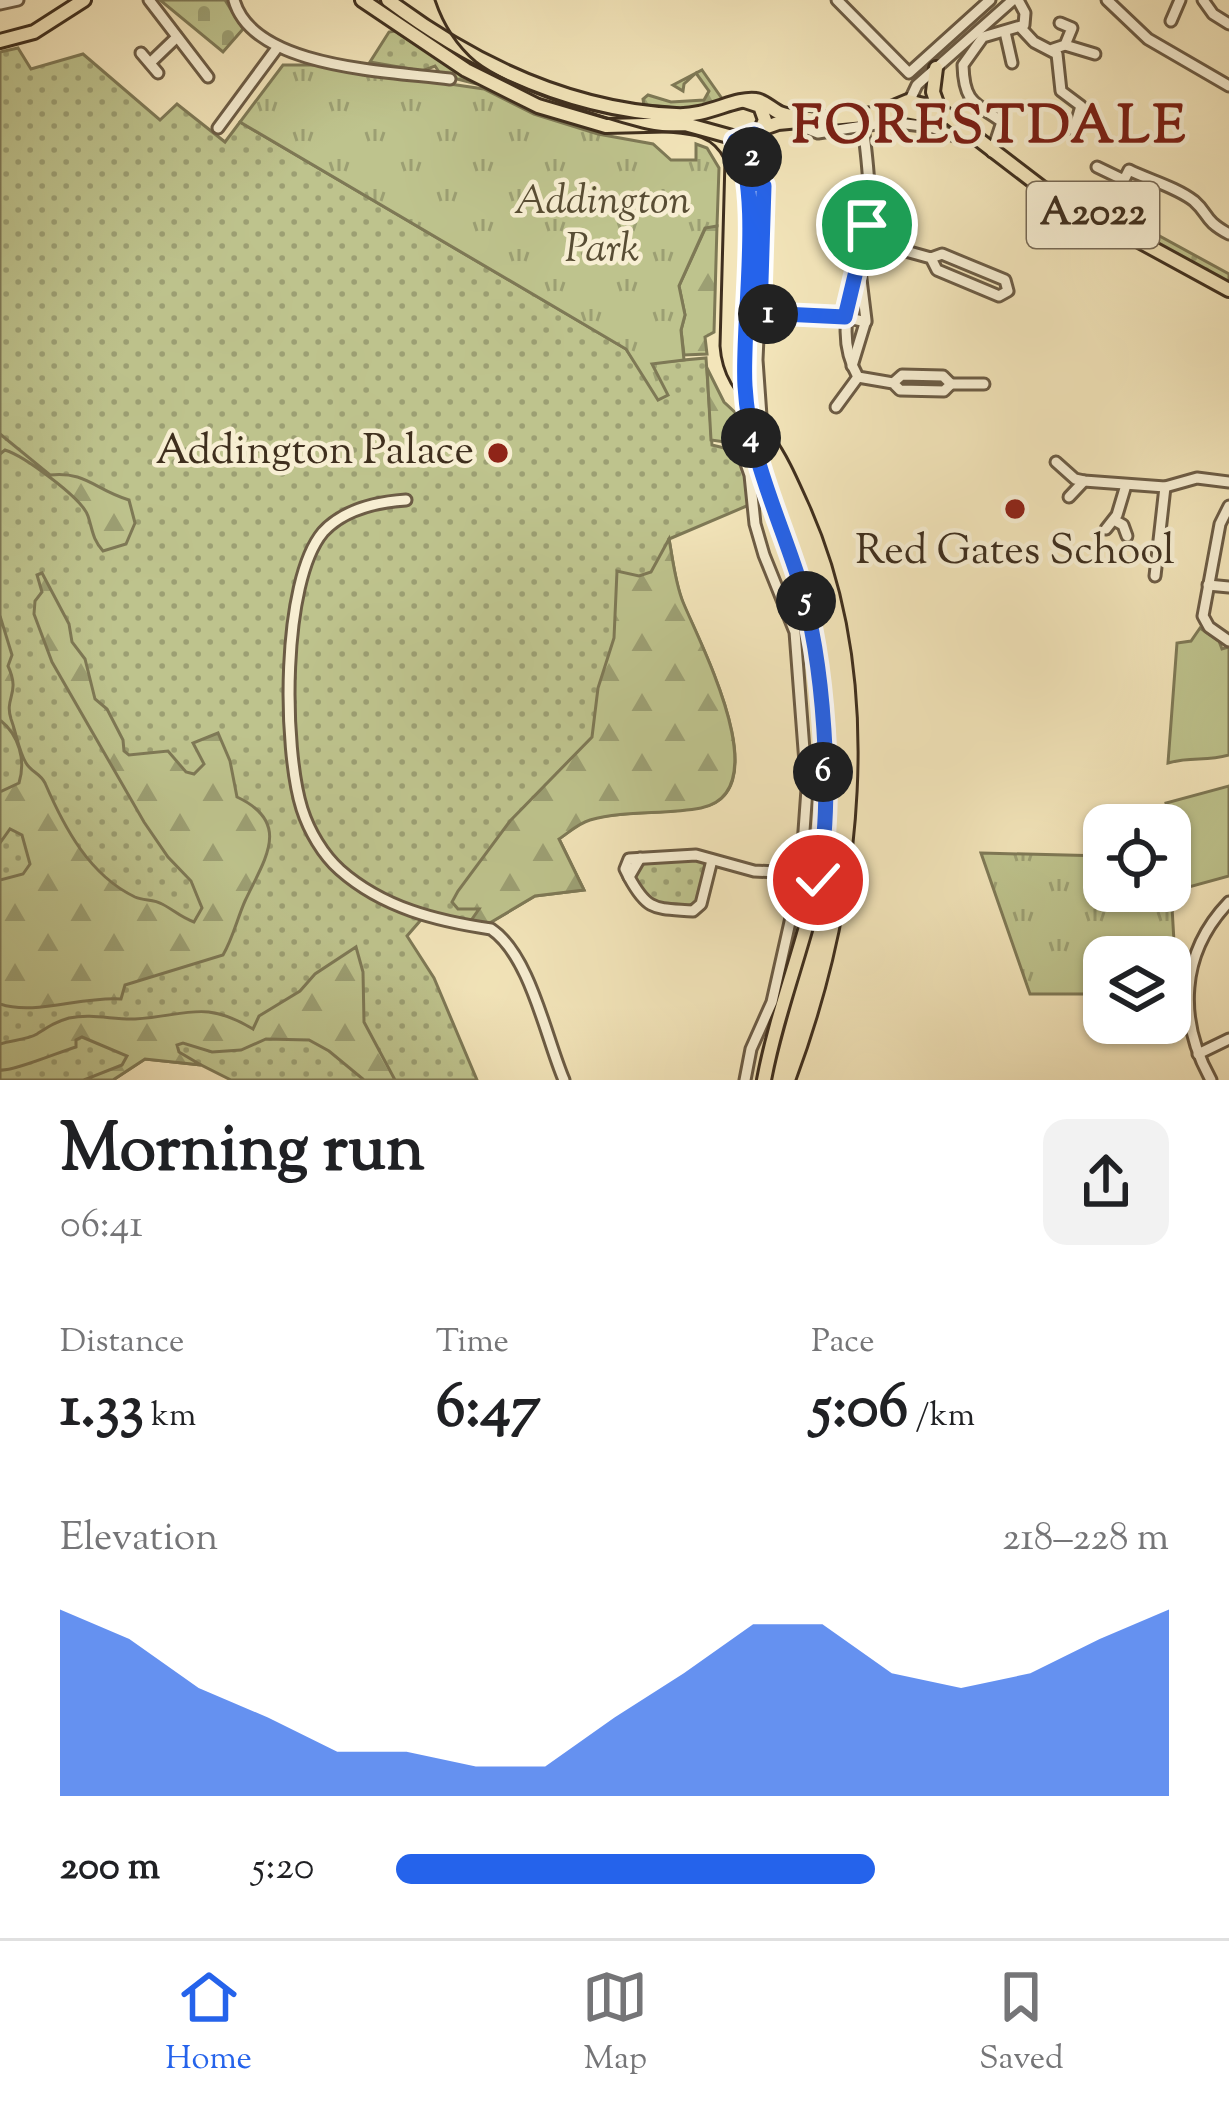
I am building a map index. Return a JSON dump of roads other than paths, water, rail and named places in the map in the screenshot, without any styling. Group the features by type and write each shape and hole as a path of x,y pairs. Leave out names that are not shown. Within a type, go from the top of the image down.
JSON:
{"main road":[{"path":"0,41 34,32 84,0"},
{"path":"362,0 466,70 538,106 598,124 625,128 685,124 729,137 778,123 866,120 911,106"},
{"path":"388,0 504,71 586,101 633,112 680,115 705,114 758,100 783,115 811,122"},
{"path":"434,32 466,70"},
{"path":"937,68 934,92 942,113"},
{"path":"745,101 762,109 765,120 758,131 756,181 755,392 765,469 815,610 828,697 829,859 801,966 779,1020"},
{"name":"A2022","path":"911,106 942,113 1042,188 1229,290"},
{"path":"724,108 721,121 743,158 749,243 744,360 747,444 805,599 821,699 823,853 764,1080"}],"street":[{"path":"0,4 18,0"},
{"path":"149,0 208,77"},
{"path":"234,0 248,27 277,48 450,79"},
{"path":"840,1 907,73 990,0"},
{"path":"911,106 912,91 1015,0 1027,19 1021,28 979,40 963,65 977,110 1002,122 992,152"},
{"path":"1107,0 1148,39 1229,86"},
{"path":"1172,21 1180,0"},
{"path":"1203,0 1229,23"},
{"path":"1060,23 1072,28 1065,45"},
{"path":"1021,28 1034,42 1053,49 1065,45 1095,54"},
{"path":"995,58 1013,63 1004,32"},
{"path":"150,63 178,37"},
{"path":"939,46 949,57"},
{"path":"218,128 277,48"},
{"path":"1053,49 1061,91 1081,106 1074,130"},
{"path":"141,53 158,73"},
{"path":"855,371 845,317 866,240 866,120 906,123 957,137 963,131"},
{"path":"1097,167 1124,180 1129,170 1186,197 1196,203 1206,222 1229,234"},
{"path":"756,181 764,186 755,392 761,416"},
{"path":"866,240 931,258 942,254 1005,280 1008,291 998,296 937,270 931,258"},
{"path":"836,406 855,371 866,322 859,266"},
{"path":"760,313 866,322"},
{"path":"855,371 893,383 902,375 944,376 951,384 983,384"},
{"path":"746,1080 751,1049 772,1002 801,873 807,789 795,632 755,524 754,494 741,453 747,444"},
{"path":"1056,462 1084,481 1166,487 1197,478 1229,482"},
{"path":"1070,497 1084,481"},
{"path":"1126,485 1110,524 1123,525 1127,536"},
{"path":"1155,576 1163,543 1166,487"},
{"path":"406,500 374,503 338,519 310,552 292,636 288,701 300,805 310,831 338,868 358,884 404,910 500,935 524,976 564,1080"},
{"path":"1229,506 1211,566 1205,622 1229,641"},
{"path":"1211,566 1229,566"},
{"path":"1208,585 1229,587"},
{"path":"712,860 701,904 693,911 647,905 625,862 695,855 754,871 801,873"},
{"path":"1211,1080 1190,1024 1188,975 1200,939 1229,902"},
{"path":"1198,1054 1229,1039"}],"tram line":[{"path":"435,0 457,42 491,72 603,117 700,137 725,160 722,361 732,385 784,452 808,502 833,571 850,642 857,716 850,866 837,940 796,1080"}],"place":[{"name":"Addington Palace","path":"498,453"},
{"name":"Red Gates School","path":"1015,509"}],"district":[{"name":"FORESTDALE","path":"990,129"}],"park label":[{"name":"Addington Park","path":"602,227"}]}
